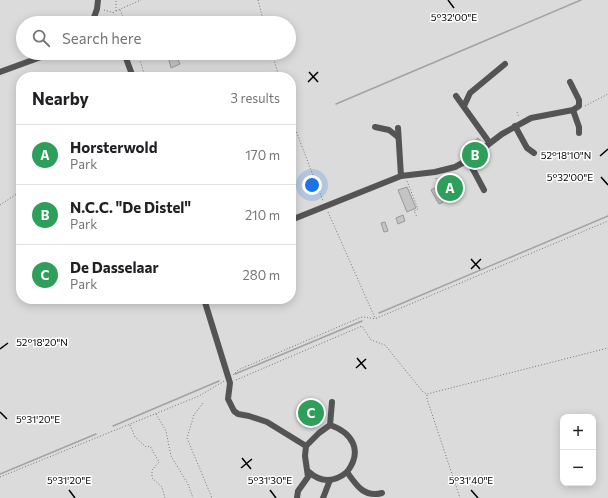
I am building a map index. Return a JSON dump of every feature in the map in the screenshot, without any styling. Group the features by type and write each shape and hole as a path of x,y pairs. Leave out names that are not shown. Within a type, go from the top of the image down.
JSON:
{"street":[{"path":"95,16 98,0"},
{"path":"0,72 33,60"},
{"path":"127,60 131,72"},
{"path":"464,106 470,93 505,64"},
{"path":"296,218 403,175 435,172 455,167 468,160 489,142 531,118 573,110 579,106 579,100 570,82"},
{"path":"456,96 489,142"},
{"path":"573,110 579,127 579,133"},
{"path":"515,126 527,148 534,153"},
{"path":"375,127 389,130 398,137"},
{"path":"398,128 403,175"},
{"path":"468,160 484,190"},
{"path":"206,304 229,380 228,399 234,411 238,414 267,422 306,446"},
{"path":"297,498 298,491 308,477 309,472 305,456 306,446 319,433 330,425 332,402"},
{"path":"309,472 320,479 336,479 347,472 356,458 355,448 346,432 330,425"},
{"path":"347,472 358,488 364,492 375,495 382,493"},
{"path":"323,498 330,480"}],"path":[{"path":"114,16 116,0"},
{"path":"116,11 141,0"},
{"path":"258,0 262,16"},
{"path":"97,9 115,13"},
{"path":"120,9 123,16"},
{"path":"140,60 144,72"},
{"path":"274,60 278,72"},
{"path":"579,106 585,106 608,94"},
{"path":"296,131 325,205 375,319"},
{"path":"435,172 442,190"},
{"path":"403,175 418,208 414,211 417,217"},
{"path":"0,205 16,194"},
{"path":"229,380 238,370 362,316 375,319 608,221"},
{"path":"0,477 156,414 199,396 229,380 362,326 371,340 385,345 423,392 428,394 608,348"},
{"path":"428,394 427,399 460,498"},
{"path":"203,403 194,414 187,438 212,498"},
{"path":"156,414 166,432 171,456 188,484 193,498"},
{"path":"129,424 135,437 146,447 150,446 159,462 152,470 152,478 162,486 165,498"}],"shaded area":[{"path":"0,0 608,0 608,498 0,498"}],"building":[{"path":"169,60 178,60 180,64 171,68"},
{"path":"478,138 482,143 476,147 473,142"},
{"path":"407,187 416,208 407,212 398,190"},
{"path":"437,187 440,191 437,193 443,202 439,204 431,190"},
{"path":"403,215 405,221 398,224 396,218"},
{"path":"385,222 388,231 384,232 381,223"},
{"path":"314,420 317,424 312,427 309,423"}],"waterway":[{"path":"336,104 581,0"},
{"path":"379,313 608,216"},
{"path":"235,374 362,321"},
{"path":"113,426 219,381"},
{"path":"0,474 96,434"}],"place":[{"name":"N.C.C. \"De Distel\"","path":"475,155"},
{"name":"Horsterwold","path":"450,188"},
{"name":"De Dasselaar","path":"311,413"}]}
